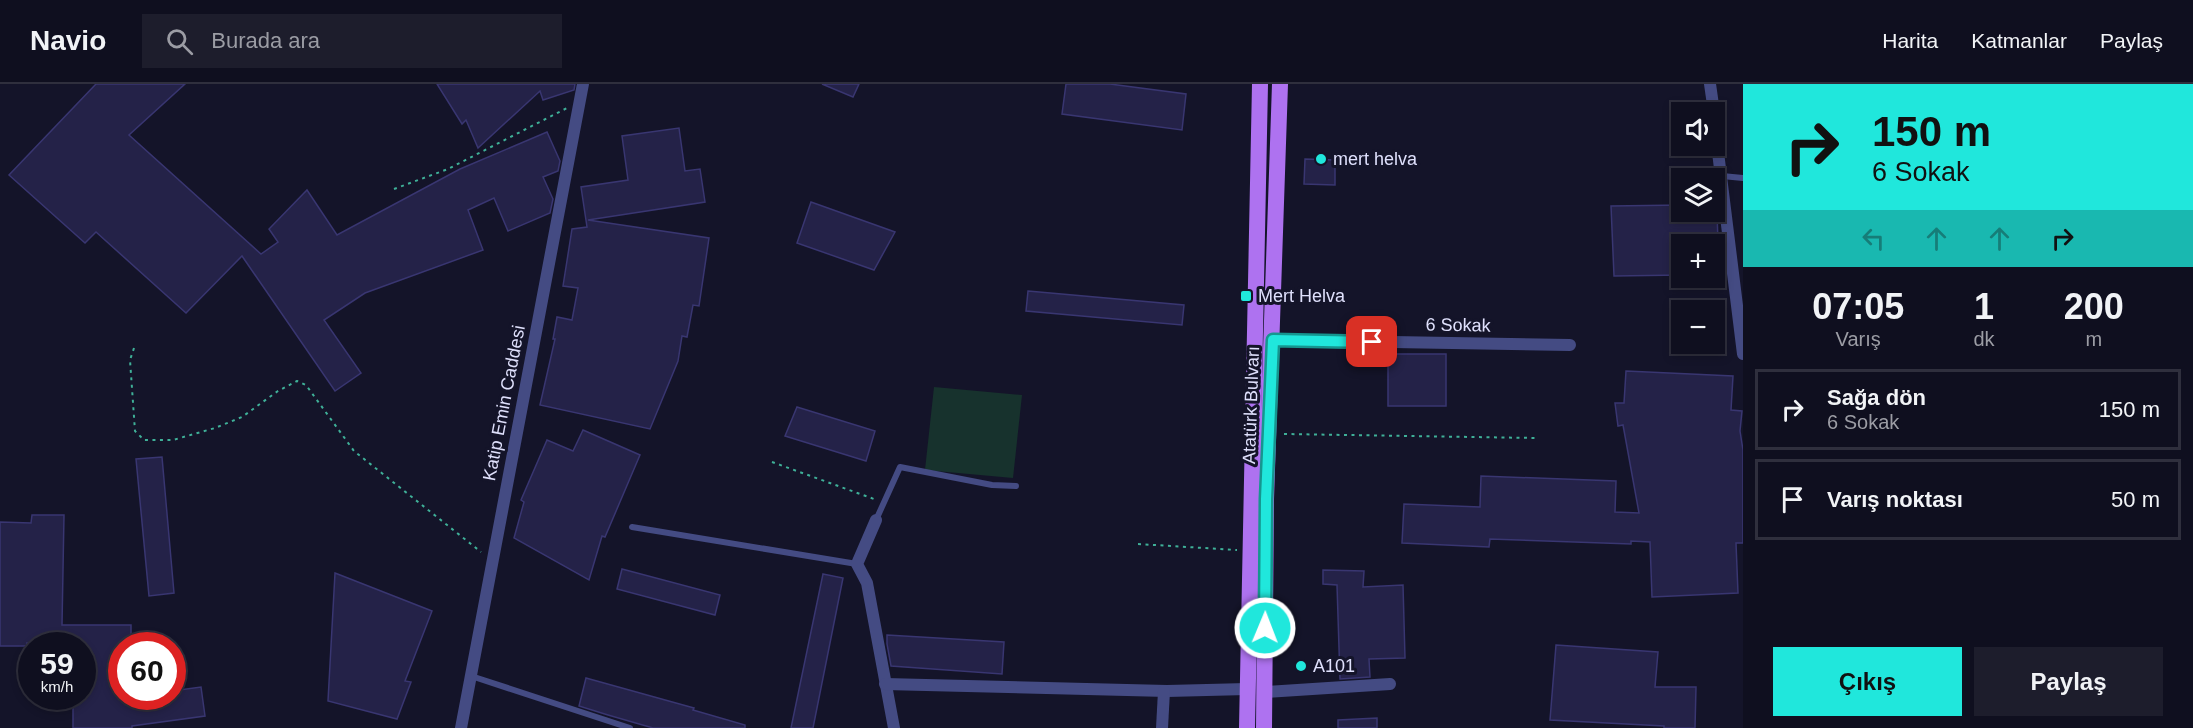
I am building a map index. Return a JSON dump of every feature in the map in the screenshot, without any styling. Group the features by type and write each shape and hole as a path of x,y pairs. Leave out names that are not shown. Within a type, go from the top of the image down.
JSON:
{"main road":[{"name":"Atatürk Bulvarı","path":"1246,728 1260,84"},
{"name":"Atatürk Bulvarı","path":"1264,728 1266,499 1280,84"}],"street":[{"name":"Katip Emin Caddesi","path":"461,728 583,84"},
{"path":"1710,84 1713,102"},
{"path":"1725,208 1743,354"},
{"name":"6 Sokak","path":"1273,340 1570,345"},
{"path":"876,520 857,564 867,583 894,728"},
{"path":"885,684 1164,691 1247,689"},
{"path":"1264,692 1390,684"},
{"path":"1162,728 1164,691"}],"lane":[{"path":"1725,176 1743,178"},
{"path":"876,520 886,503 900,467 992,485 1016,486"},
{"path":"632,527 857,564"},
{"path":"471,676 630,728"}],"path":[{"path":"394,189 448,169 580,101"},
{"path":"134,348 130,360 135,431 144,440 173,440 215,428 242,417 278,391 297,381 306,385 354,451 493,561"},
{"path":"1269,434 1535,438"},
{"path":"772,462 886,503"},
{"path":"1138,544 1250,550"}],"green space":[{"path":"934,387 1022,395 1013,478 925,470"}],"building":[{"path":"96,84 185,84 129,135 261,254 278,242 269,229 307,190 337,235 460,169 547,132 560,161 558,171 543,177 553,199 550,213 508,231 494,198 468,210 483,250 365,293 324,320 361,373 335,391 242,256 186,313 96,232 85,243 9,175"},
{"path":"437,84 575,84 574,90 543,100 540,91 478,148 466,120 462,124"},
{"path":"822,84 859,84 853,97"},
{"path":"1066,84 1110,84 1186,94 1182,130 1062,114"},
{"path":"679,128 685,171 700,169 705,202 588,220 709,238 699,306 693,305 687,337 682,336 678,361 650,429 540,405 555,339 553,339 557,317 572,320 578,288 563,286 572,229 587,227 581,187 628,180 622,136"},
{"path":"1305,159 1335,160 1335,185 1304,184"},
{"path":"811,202 895,232 874,270 797,243"},
{"path":"1671,205 1671,222 1717,222 1718,234 1671,234 1671,275 1614,276 1611,206"},
{"path":"1028,291 1184,305 1182,325 1026,311"},
{"path":"1388,354 1446,354 1446,406 1388,406"},
{"path":"1626,371 1733,376 1731,410 1742,411 1740,431 1743,450 1743,543 1736,543 1738,593 1652,597 1650,542 1631,541 1631,544 1490,539 1489,547 1402,543 1404,504 1480,507 1481,476 1616,481 1615,512 1639,513 1623,425 1618,426 1615,403 1624,403"},
{"path":"797,407 875,431 866,461 785,436"},
{"path":"583,430 640,455 605,537 602,536 589,580 514,538 524,502 521,500 547,440 573,451"},
{"path":"162,457 174,593 149,596 136,459"},
{"path":"32,515 64,515 62,625 131,625 131,632 108,632 108,710 186,710 186,689 201,687 205,716 132,726 132,728 73,728 73,710 96,710 96,632 18,632 18,646 0,646 0,522 31,523"},
{"path":"622,569 720,595 715,615 617,589"},
{"path":"1323,570 1364,571 1363,587 1403,585 1405,658 1369,659 1370,677 1340,679 1337,585 1323,584"},
{"path":"335,573 432,611 405,681 411,682 397,719 328,701"},
{"path":"823,574 843,578 813,728 791,728"},
{"path":"887,635 1004,642 1002,674 891,666"},
{"path":"1556,645 1658,652 1655,687 1696,687 1695,728 1550,720"},
{"path":"586,678 694,708 693,710 745,725 745,728 653,728 579,706"},
{"path":"1377,718 1377,728 1338,728 1338,720"}],"place":[{"name":"mert helva","path":"1321,159"},
{"name":"Mert Helva","path":"1246,296"},
{"name":"A101","path":"1301,666"}],"route":[{"path":"1265,628 1266,499 1273,340 1372,342"}]}
